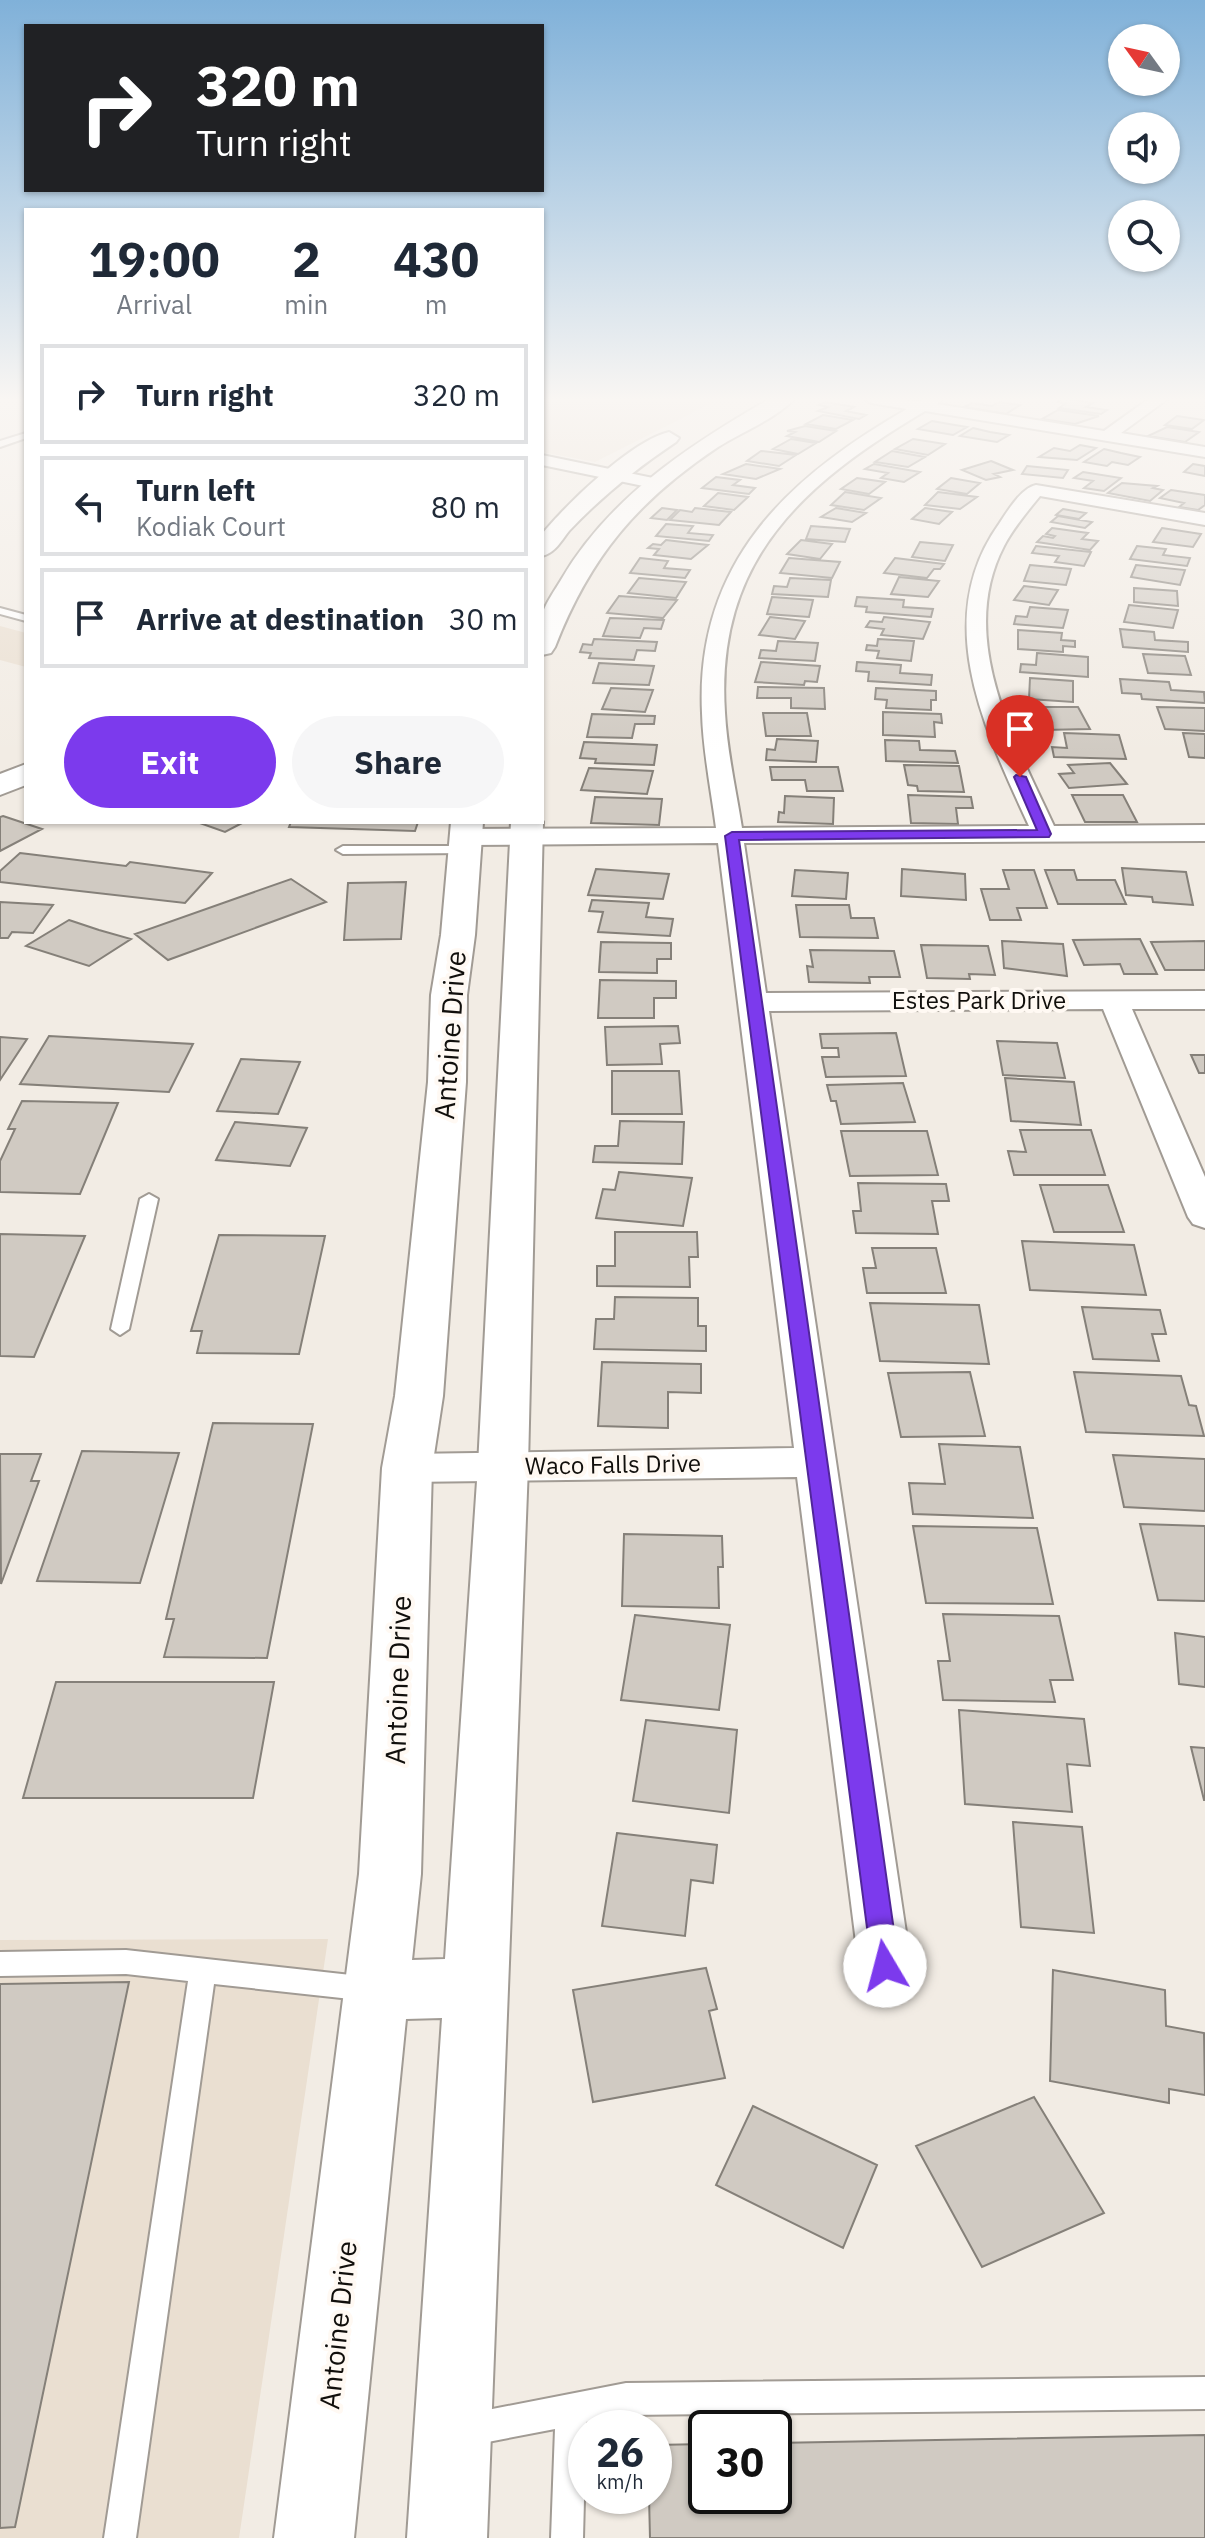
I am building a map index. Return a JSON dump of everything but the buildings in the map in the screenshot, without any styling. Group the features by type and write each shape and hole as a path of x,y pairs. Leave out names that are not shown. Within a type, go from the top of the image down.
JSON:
{"main road":[{"path":"544,546 572,516"},
{"path":"544,637 580,565 620,516"},
{"path":"0,786 24,774"},
{"path":"447,2538 503,1466 527,829"},
{"name":"Antoine Drive","path":"314,2538 390,1874 407,1468 421,1382 447,1082 449,995 466,836"},
{"path":"376,1990 475,1988"}],"street":[{"path":"775,516 740,569 727,600 713,672 713,712 885,1966"},
{"path":"1014,516 981,580 975,646 996,720 1045,834"},
{"path":"466,836 527,829 732,836 1205,833"},
{"name":"Estes Park Drive","path":"754,1002 1205,1000"},
{"path":"1114,1001 1205,1217"},
{"name":"Waco Falls Drive","path":"407,1468 818,1462"}],"lane":[{"path":"0,611 24,617"},
{"path":"343,850 466,836"},
{"path":"120,1329 149,1199"},
{"path":"0,1964 126,1962 376,1990"},
{"path":"120,2538 203,1969"},
{"path":"571,2410 626,2399 1205,2393"},
{"path":"452,2432 568,2411"},
{"path":"567,2538 568,2506"}],"shaded area":[{"path":"0,626 24,632 24,666 0,660"},
{"path":"328,1939 239,2538 0,2538 0,1940"}],"route":[{"path":"885,1966 732,836 1045,834 1020,777"}]}
